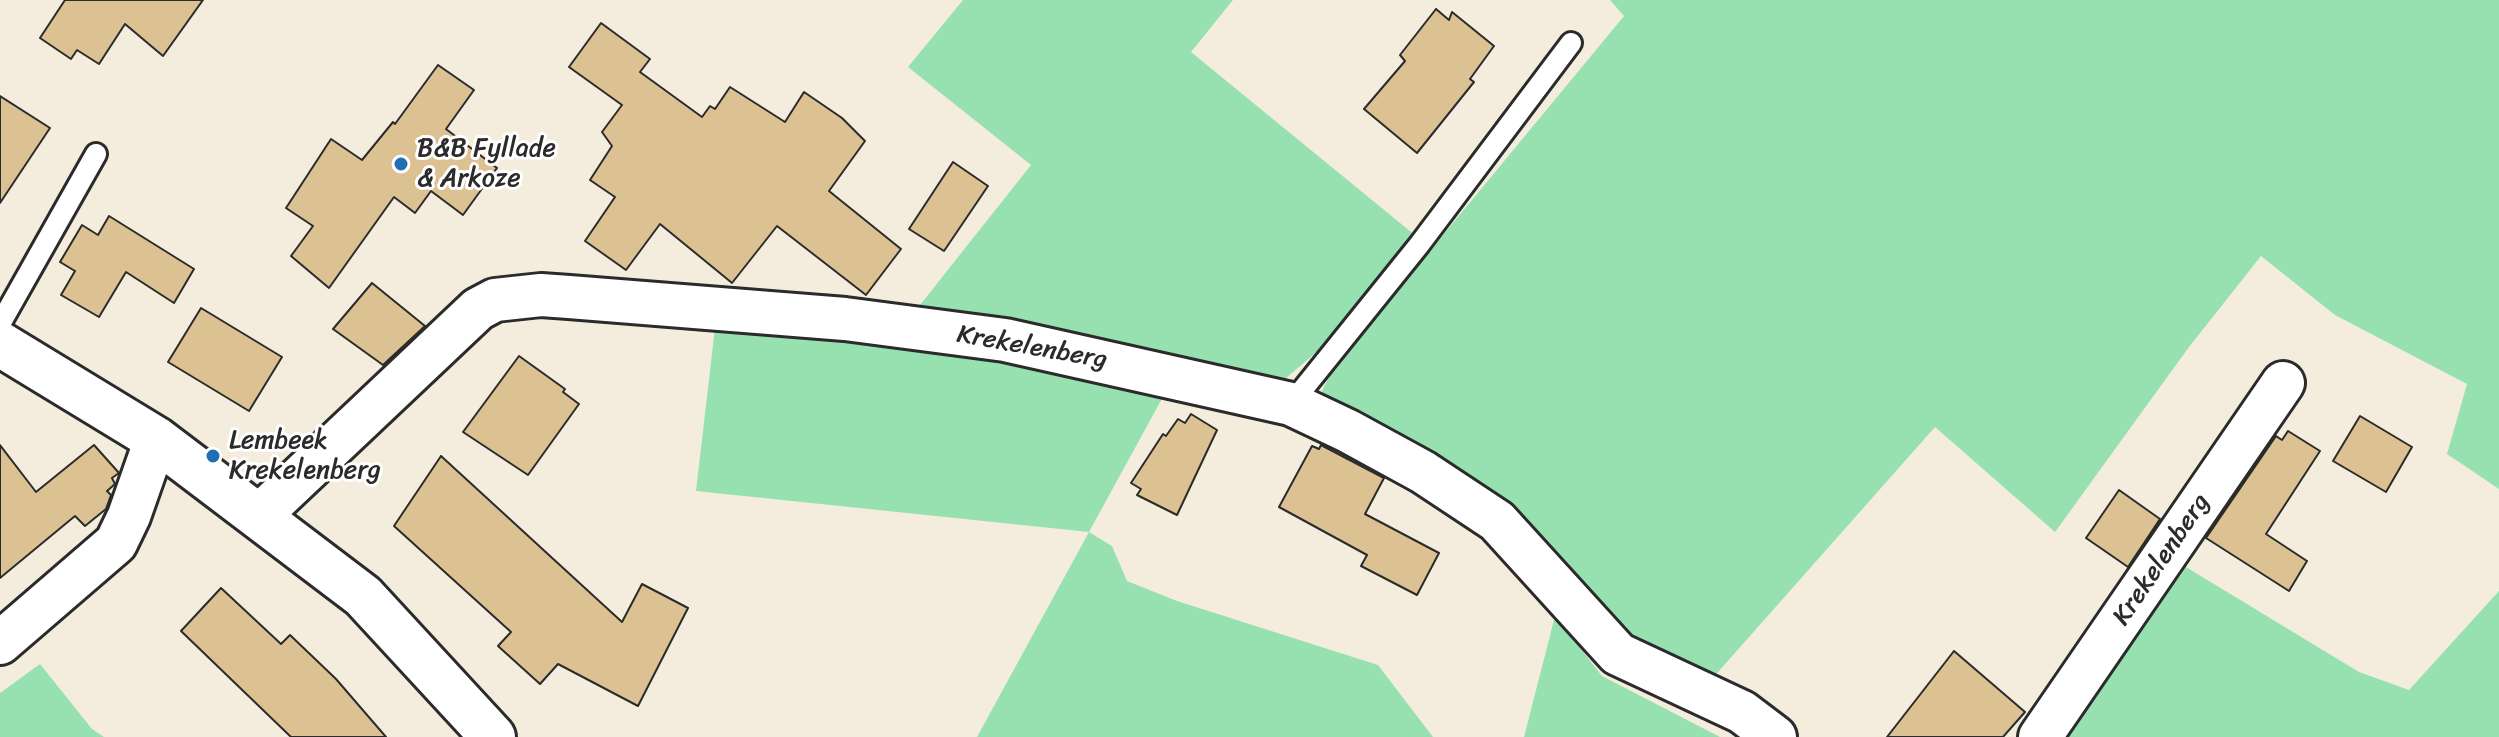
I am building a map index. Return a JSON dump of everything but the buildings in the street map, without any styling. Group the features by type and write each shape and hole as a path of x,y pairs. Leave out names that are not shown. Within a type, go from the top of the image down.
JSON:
{"street":[{"name":"Krekelenberg","path":"260,515 478,309 510,296 541,295 845,319 1005,340 1291,404 1423,472 1497,521 1618,654 1742,712 1775,737"},
{"path":"0,344 156,439 363,596 493,737"},
{"name":"Krekelenberg","path":"2040,737 2283,383"},
{"path":"0,643 116,543 129,516 156,439"}],"lane":[{"path":"1291,404 1419,245 1571,43"},
{"path":"0,324 96,154"}],"green space":[{"path":"963,0 1233,0 1191,52 1416,236 1320,349 1285,379 1266,382 916,310 1031,165 908,67"},
{"path":"1610,0 2499,0 2499,489 2447,454 2467,384 2335,315 2261,256 2189,347 2055,532 1935,427 1711,680 1637,644 1528,524 1476,485 1339,411 1322,391 1334,367 1624,16"},
{"path":"715,328 926,338 1164,395 1089,532 696,491"},
{"path":"1089,532 1112,546 1127,581 1177,601 1378,665 1433,737 977,737"},
{"path":"2181,564 2359,672 2409,690 2499,591 2499,737 2054,737"},
{"path":"1555,616 1602,676 1720,737 1524,737"},
{"path":"40,664 92,729 104,737 0,737 0,693"}],"place":[{"name":"B&B Fyllade & Arkoze","path":"401,164"},
{"name":"Lembeek Krekelenberg","path":"213,456"}]}
